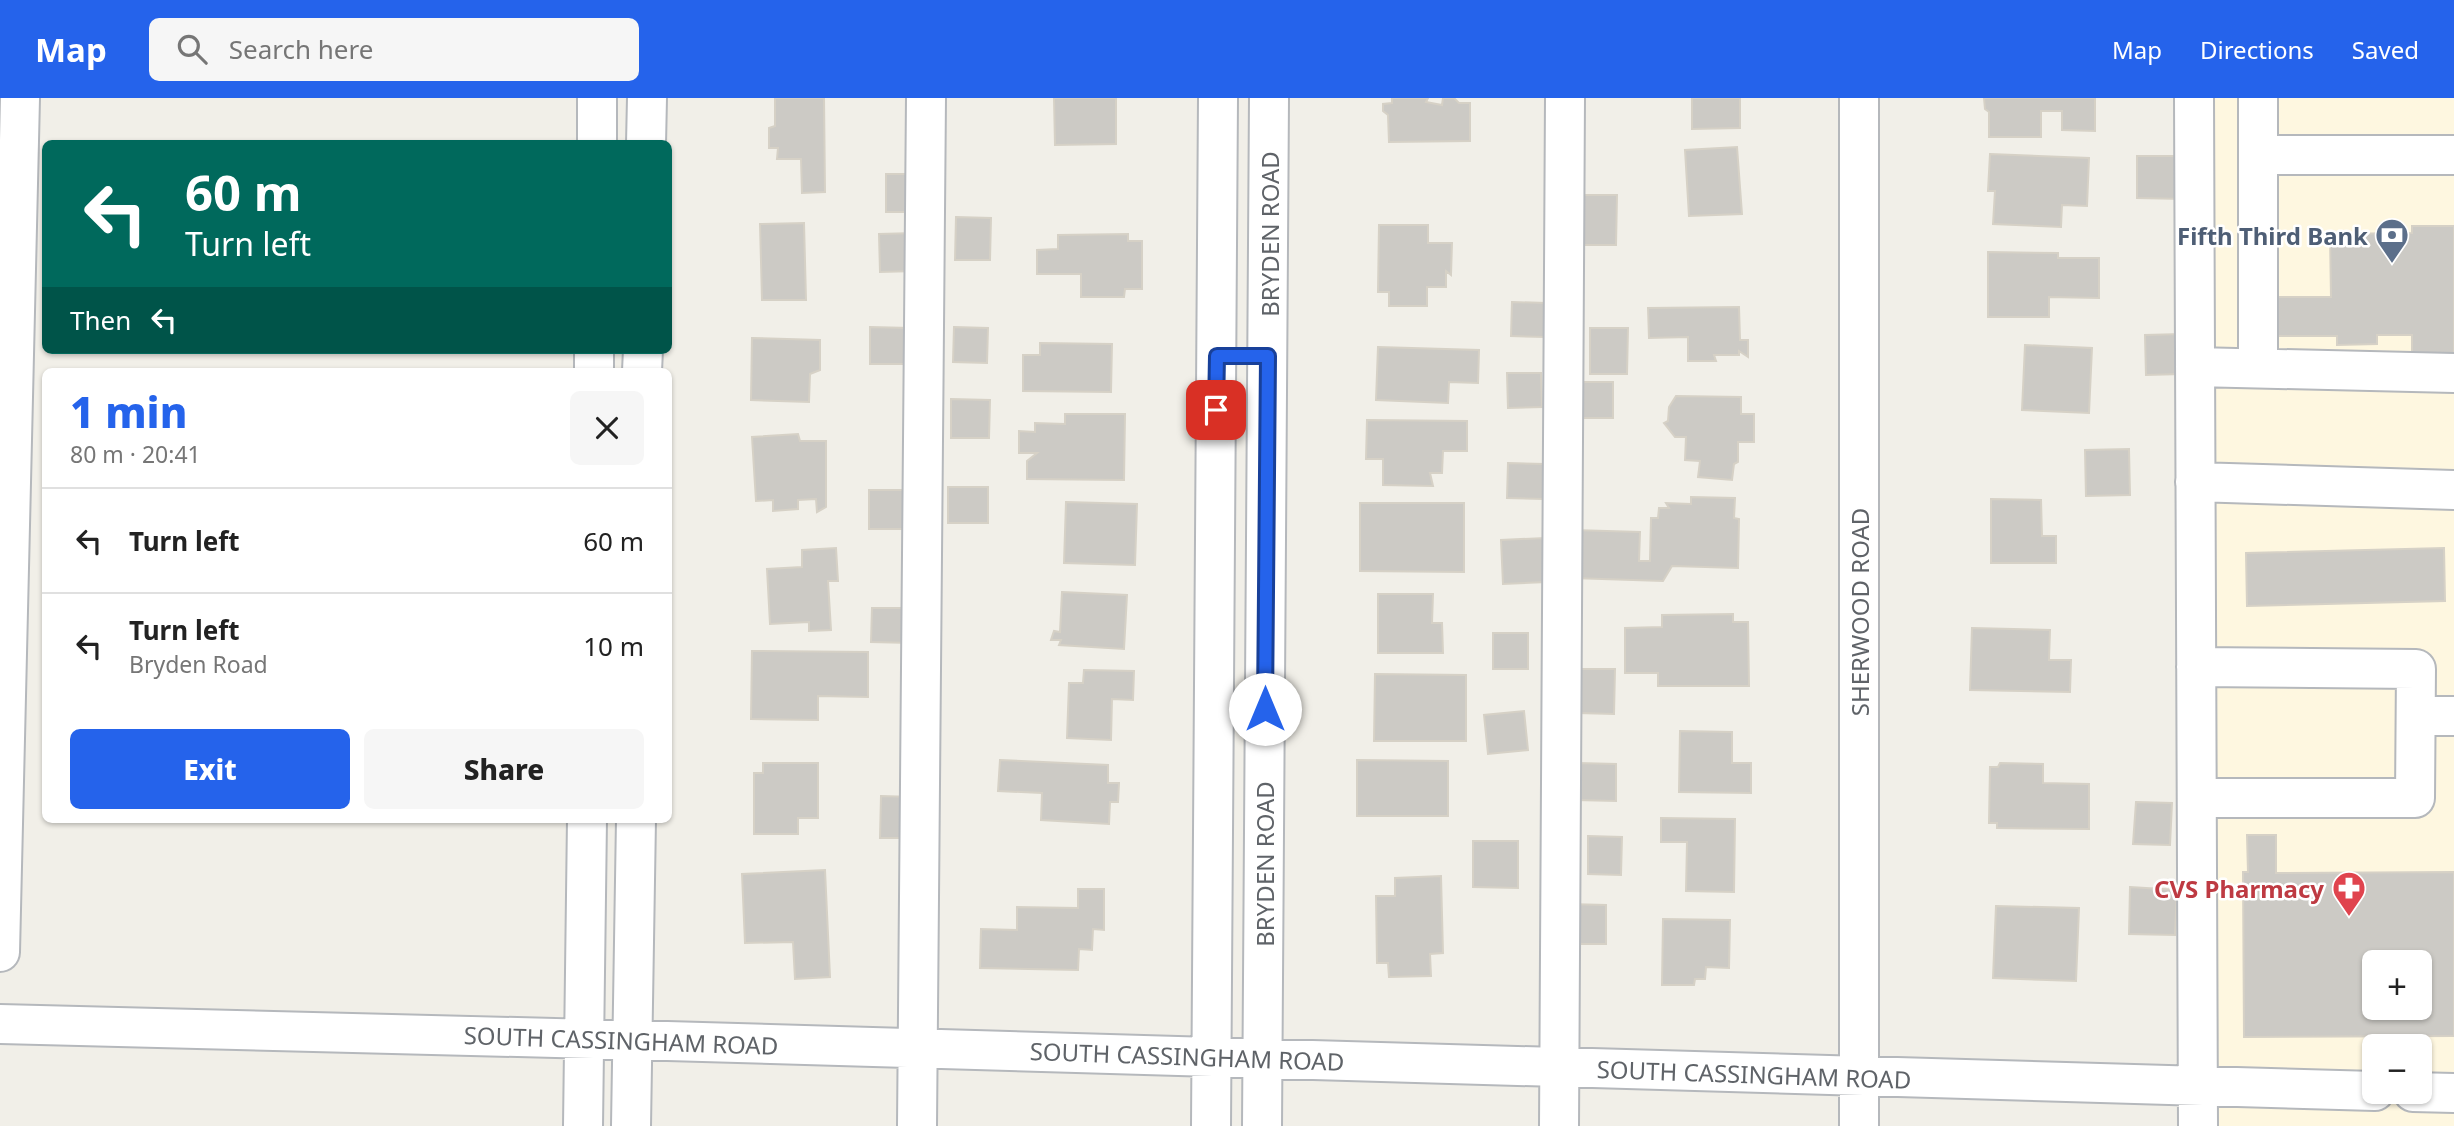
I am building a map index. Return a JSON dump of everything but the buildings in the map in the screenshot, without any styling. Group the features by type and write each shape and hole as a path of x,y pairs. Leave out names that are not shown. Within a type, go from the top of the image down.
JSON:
{"street":[{"path":"0,952 20,98"},
{"path":"597,98 597,140"},
{"path":"646,98 646,140"},
{"path":"917,1126 926,98"},
{"name":"BRYDEN ROAD","path":"1212,1126 1218,98"},
{"name":"BRYDEN ROAD","path":"1262,1126 1269,98"},
{"path":"1559,1126 1565,98"},
{"name":"SHERWOOD ROAD","path":"1858,1126 1859,98"},
{"path":"2194,98 2198,1126"},
{"path":"2258,98 2258,368"},
{"path":"2258,155 2454,155"},
{"path":"1217,356 1268,356"},
{"path":"2195,367 2454,373"},
{"path":"2196,482 2454,490"},
{"path":"2196,667 2416,669 2415,798 2197,798"},
{"path":"1214,682 1266,682"},
{"path":"2416,716 2454,716"},
{"path":"583,1126 587,823"},
{"path":"631,1126 636,823"},
{"name":"SOUTH CASSINGHAM ROAD","path":"0,1024 584,1038 2362,1091"},
{"path":"2432,1092 2454,1093"}],"shaded area":[{"path":"2194,98 2454,98 2454,1126 2197,1126"}],"place":[{"name":"Fifth Third Bank","path":"2392,265"},
{"name":"CVS Pharmacy","path":"2349,918"}],"route":[{"path":"1216,410 1217,356 1268,356 1265,709"}]}
